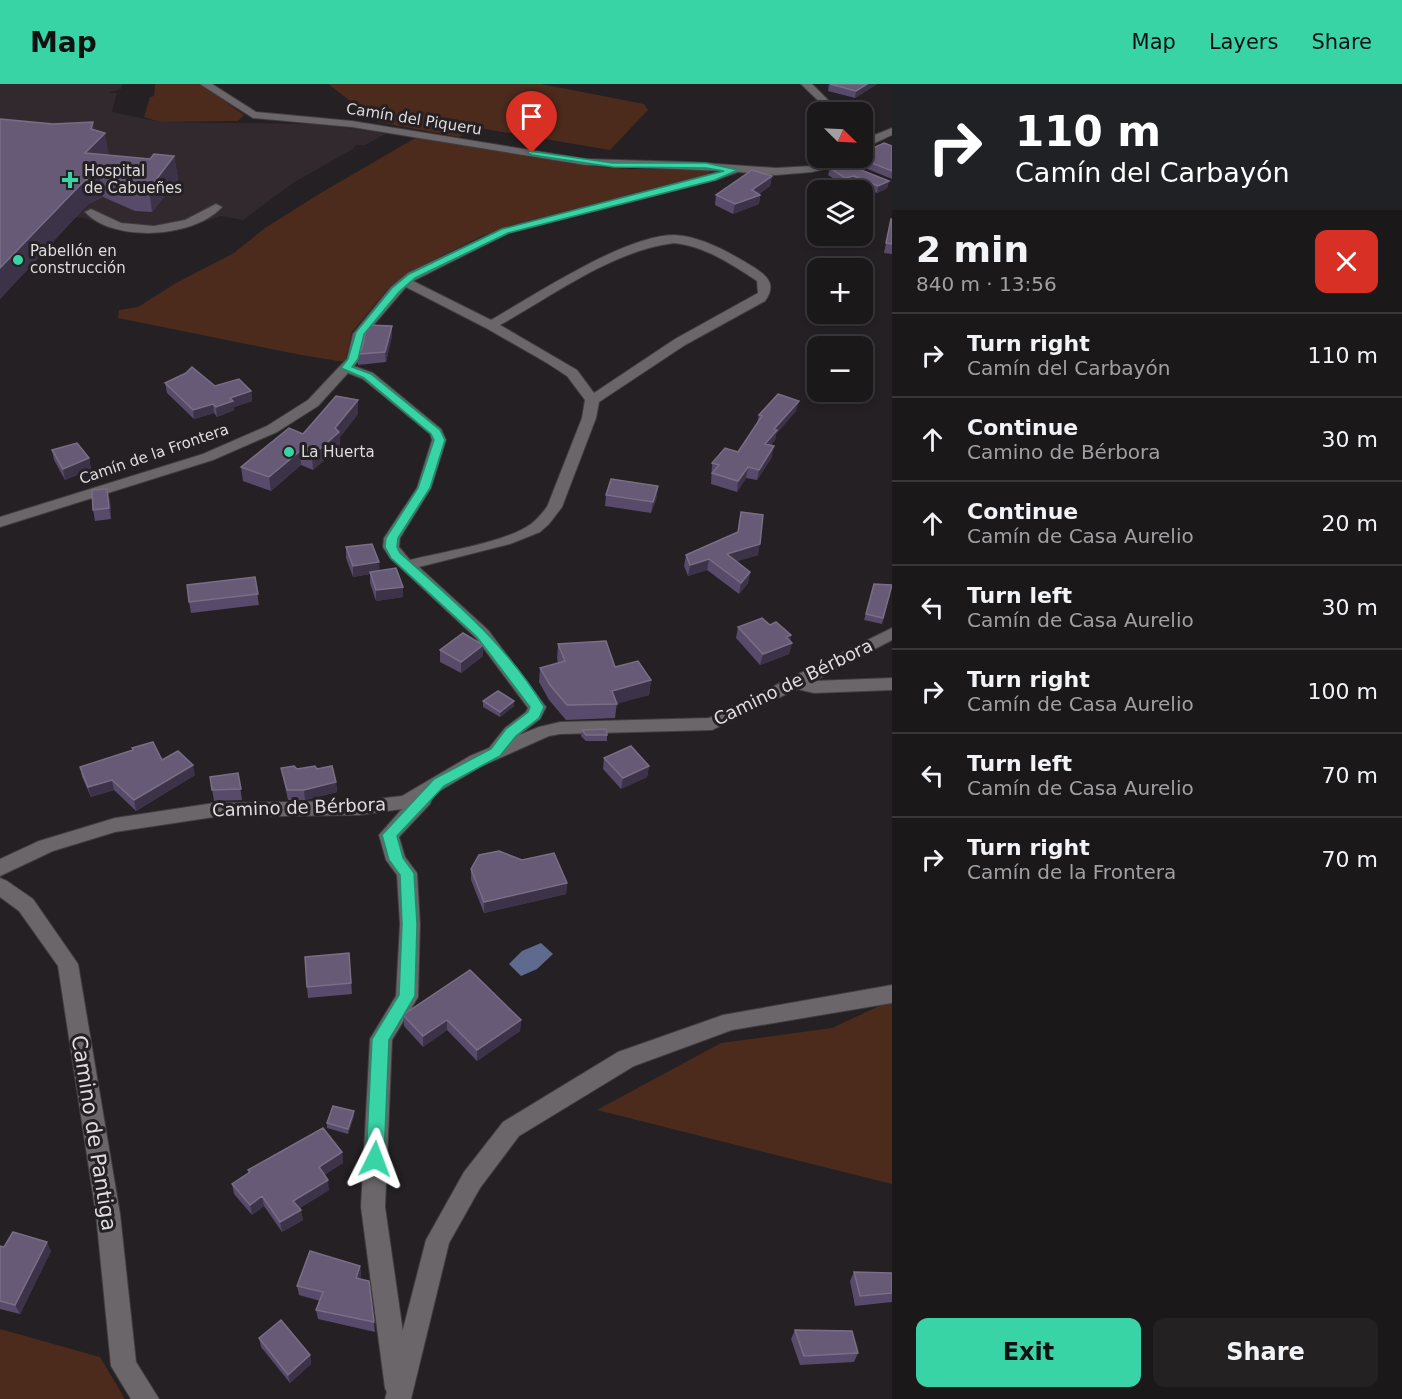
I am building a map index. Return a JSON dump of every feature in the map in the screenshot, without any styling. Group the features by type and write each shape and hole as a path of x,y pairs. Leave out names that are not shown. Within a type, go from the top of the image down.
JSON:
{"street":[{"name":"Camín del Piqueru","path":"205,84 246,112 262,116 352,124 595,163 706,166 770,172 815,168"},
{"path":"806,84 825,102"},
{"path":"873,137 892,131"},
{"name":"Camín de la Frontera","path":"0,522 208,457 272,429 313,403 346,368 353,359 359,334 395,290 412,276 505,231 712,178 734,170"},
{"path":"91,212 108,224 154,228 199,220 216,207"},
{"path":"491,325 599,266 654,241 664,239 696,243 761,278 766,285 766,291 761,298 680,342 592,400"},
{"path":"405,282 491,325 572,373 592,400 589,418 559,495 544,521 535,529 505,541 409,565"},
{"path":"346,368 368,376 436,432 439,440 424,488 392,538 391,547 396,555 482,634 528,692 537,707 534,715 511,732 495,752"},
{"name":"Camino de Bérbora","path":"0,868 46,846 115,825 214,810 359,808 406,802 495,752 545,731 560,728 712,724 892,633"},
{"path":"796,683 814,687 892,684"},
{"path":"398,1396 373,1207 381,1039 407,996 410,924 407,873 396,860 389,835 439,783"},
{"name":"Camino de Pantiga","path":"0,886 26,905 68,964 108,1214 124,1366 146,1399"},
{"path":"398,1396 438,1240 472,1180 511,1129 626,1059 731,1021 892,994"}],"shaded area":[{"path":"0,84 123,84 121,89 108,93 117,93 112,112 160,122 316,124 387,133 365,145 356,145 353,149 293,183 243,220 221,216 185,229 144,233 109,229 86,218 0,213"},
{"path":"155,84 202,84 244,115 238,121 160,122 144,117 150,97 154,96"},
{"path":"328,84 541,84 644,104 648,110 610,150 479,128 459,137 378,122"},
{"path":"417,137 586,166 634,169 707,168 710,173 644,193 533,220 482,236 415,269 390,286 352,332 345,362 118,318 119,310 138,307 176,283 234,253 265,228"},
{"path":"892,1000 892,1184 597,1110 721,1043 832,1028"},
{"path":"0,1329 100,1357 125,1399 0,1399"}],"water":[{"path":"541,943 553,954 537,969 521,976 509,964 522,951"}],"building":[{"path":"830,84 867,84 856,91"},
{"path":"0,119 53,124 93,122 91,129 105,133 85,153 150,159 154,154 174,156 149,189 131,188 99,174 84,181 0,268"},
{"path":"884,143 892,146 892,171 873,164 873,148"},
{"path":"830,168 856,168 889,181 878,186 873,184 873,180 864,180 854,176 845,178"},
{"path":"752,170 772,176 752,190 760,195 735,204 716,195"},
{"path":"892,219 892,244 886,243"},
{"path":"367,325 392,326 385,352 358,354 362,349"},
{"path":"192,367 215,386 239,379 251,391 230,398 233,401 216,407 213,404 193,410 165,383 186,373"},
{"path":"778,394 799,401 774,429 777,430 765,444 774,446 759,470 748,467 738,481 712,473 719,465 712,463 725,448 738,452 762,416 759,415"},
{"path":"336,396 358,400 335,428 339,432 312,456 300,451 269,477 241,467 289,428 303,434"},
{"path":"77,443 89,458 63,469 52,450"},
{"path":"611,479 658,486 653,502 606,495"},
{"path":"107,489 109,508 93,510 92,490"},
{"path":"741,512 763,515 760,544 727,554 750,572 741,583 709,559 690,565 686,555 738,532"},
{"path":"372,544 379,562 353,566 346,547"},
{"path":"396,568 403,587 376,590 370,572"},
{"path":"255,577 258,594 189,602 187,585"},
{"path":"874,584 892,585 883,618 866,614"},
{"path":"762,618 770,625 776,622 791,635 786,637 792,643 763,654 738,627"},
{"path":"463,633 483,645 461,662 440,650"},
{"path":"606,641 615,667 638,661 651,680 612,691 617,704 567,705 550,685 540,668 565,661 558,644"},
{"path":"498,691 514,701 500,712 483,701"},
{"path":"606,729 607,735 586,735 582,730"},
{"path":"153,742 162,760 178,751 193,765 134,800 112,780 88,787 80,767"},
{"path":"631,746 649,766 623,778 604,758"},
{"path":"294,766 297,769 315,766 317,769 332,766 336,782 304,790 287,790 281,768"},
{"path":"238,773 241,789 212,790 210,777"},
{"path":"499,851 522,860 554,853 567,883 484,902 471,869 479,855"},
{"path":"349,953 351,983 307,987 305,957"},
{"path":"470,970 521,1020 477,1050 447,1020 423,1036 403,1015"},
{"path":"333,1106 354,1111 348,1129 327,1123"},
{"path":"323,1128 342,1152 319,1167 328,1180 293,1201 301,1210 280,1222 262,1196 250,1205 232,1184 250,1172 248,1170"},
{"path":"13,1232 47,1242 15,1305 0,1301 0,1246 4,1247"},
{"path":"310,1251 360,1266 356,1278 369,1281 374,1322 316,1310 323,1292 297,1286"},
{"path":"854,1272 892,1273 892,1293 860,1296"},
{"path":"281,1320 310,1355 288,1375 259,1338"},
{"path":"795,1330 852,1331 858,1353 804,1356"}],"place":[{"name":"Hospital de Cabueñes","path":"70,180"},
{"name":"Pabellón en construcción","path":"18,260"},
{"name":"La Huerta","path":"289,452"}],"route":[{"path":"375,1159 381,1039 407,996 410,924 407,873 396,860 389,835 439,783 495,752 511,732 534,715 537,707 528,692 482,634 396,555 391,547 392,538 424,488 439,440 436,432 368,376 346,368 353,359 359,334 395,290 412,276 505,231 712,178 734,170 706,166 613,165 532,153"}]}
